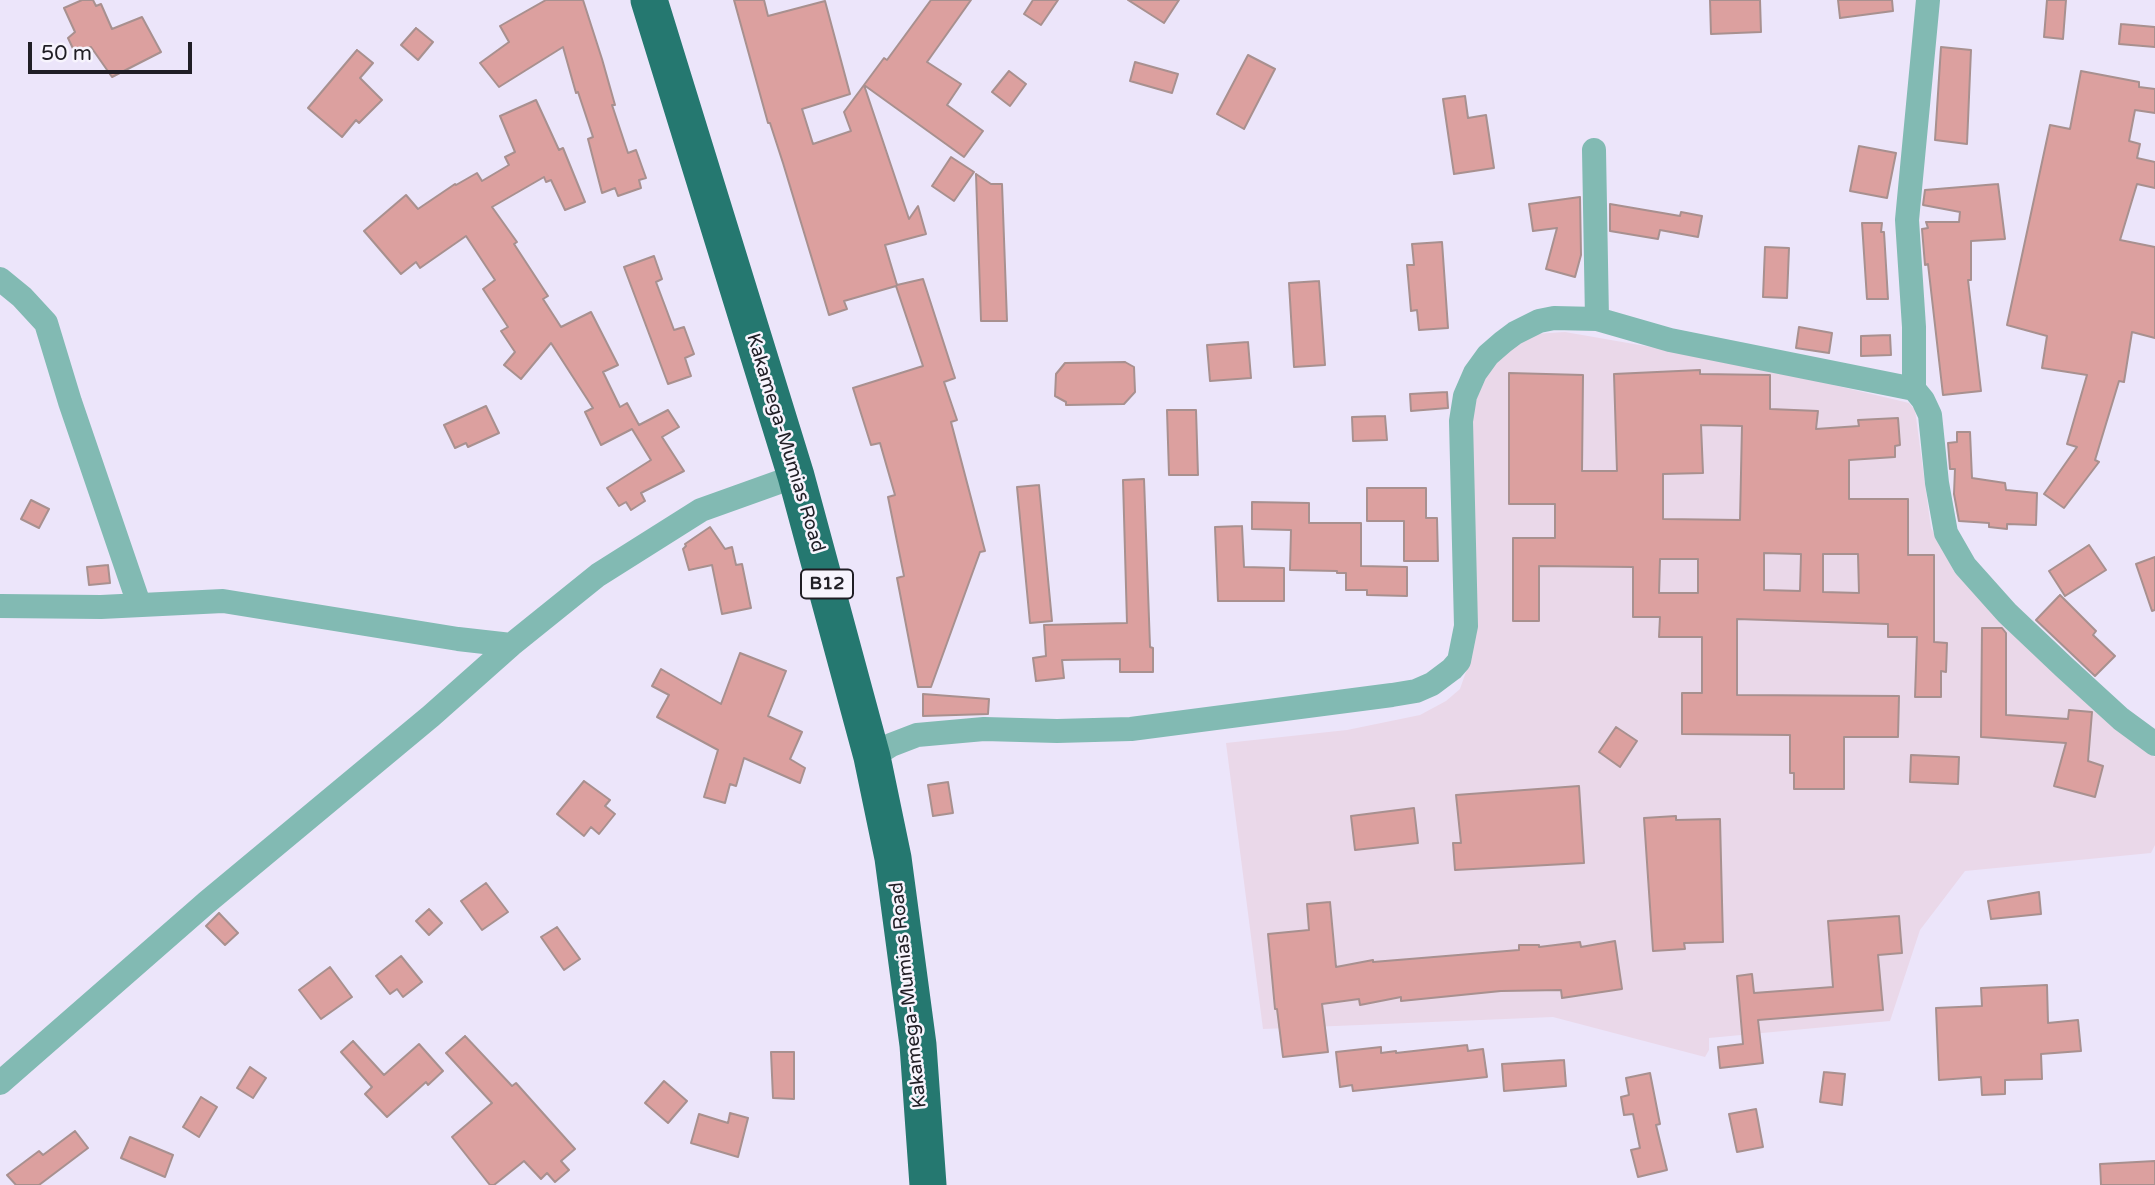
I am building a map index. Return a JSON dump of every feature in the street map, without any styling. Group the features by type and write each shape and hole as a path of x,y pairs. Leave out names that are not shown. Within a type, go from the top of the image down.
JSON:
{"highway":[{"name":"Kakamega-Mumias Road","path":"649,0 796,476 872,757 893,858 916,1032 928,1185"}],"street":[{"path":"1928,0 1907,220 1914,327 1914,389 1930,415 1938,493 1946,533 1965,566 2007,613 2122,719 2155,744"},
{"path":"1594,150 1597,319"},
{"path":"0,279 22,296 46,323 139,604"},
{"path":"872,757 891,745 917,735 984,729 1057,732 1131,729 1392,695 1416,691 1432,684 1459,661 1466,626 1461,421 1465,396 1488,355 1515,333 1539,321 1554,318 1597,319 1670,340 1914,389"},
{"path":"0,1083 206,903 431,716 511,645 598,575 701,510 796,476"},
{"path":"0,606 101,607 223,601 511,645"}],"shaded area":[{"path":"1565,332 1737,362 1909,403 1915,410 1931,528 1955,573 2130,740 2155,757 2155,845 2151,853 1965,871 1920,930 1890,1021 1709,1038 1709,1050 1705,1057 1553,1017 1263,1029 1226,743 1347,730 1420,715 1446,701 1460,689 1468,666 1469,418 1491,363 1534,334"}],"building":[{"path":"82,0 93,0 96,6 101,4 112,29 142,17 161,52 112,77 91,47 76,55 68,38 75,32 64,8"},
{"path":"546,0 583,0 628,153 636,150 646,178 639,180 641,188 618,196 615,188 602,193 588,139 593,137 578,92 576,93 563,47 499,87 480,63 509,42 500,26"},
{"path":"734,0 764,0 768,16 825,1 850,94 802,109 813,144 851,131 844,112 864,85 909,219 918,206 926,234 885,245 897,285 923,279 955,378 944,382 957,420 951,422 985,551 980,552 931,687 918,687 897,578 904,576 888,497 895,495 880,443 871,445 853,388 923,366 896,286 844,301 847,309 829,315 783,163 768,123"},
{"path":"931,0 971,0 927,62 961,84 947,105 983,131 964,157 864,85 884,58 887,60"},
{"path":"1033,0 1058,0 1041,25 1024,14"},
{"path":"1128,0 1179,0 1164,23"},
{"path":"1710,0 1760,0 1761,32 1711,34"},
{"path":"1838,0 1892,0 1893,11 1840,18"},
{"path":"2047,0 2066,0 2063,39 2044,37"},
{"path":"2121,24 2155,27 2155,47 2119,44"},
{"path":"416,28 433,42 418,60 401,45"},
{"path":"1941,47 1971,50 1967,144 1935,140"},
{"path":"357,50 373,63 360,78 382,100 359,123 356,120 342,137 308,108"},
{"path":"1248,55 1275,69 1244,129 1217,114"},
{"path":"1135,62 1178,74 1172,93 1130,81"},
{"path":"1009,71 1026,84 1010,106 992,92"},
{"path":"2081,71 2139,82 2139,87 2155,89 2155,113 2135,110 2129,141 2140,144 2137,158 2155,162 2155,188 2137,184 2120,240 2155,247 2155,338 2132,332 2124,382 2119,381 2095,460 2099,462 2064,508 2044,494 2077,447 2067,444 2087,375 2042,368 2047,336 2007,325 2050,125 2070,129"},
{"path":"1465,96 1468,118 1486,115 1494,168 1454,174 1443,99"},
{"path":"536,100 559,150 563,148 585,202 565,210 551,180 546,182 544,177 492,207 517,242 514,244 548,296 543,299 561,327 591,312 618,365 603,372 620,407 627,403 639,425 668,410 679,427 662,437 684,471 641,493 645,501 631,510 626,502 619,506 607,488 651,460 632,429 601,445 585,412 593,408 551,343 521,379 504,365 515,352 501,331 508,327 483,289 495,280 466,236 420,268 416,262 401,274 364,231 406,195 418,209 477,173 482,181 509,165 505,157 515,152 500,116"},
{"path":"1859,146 1896,153 1887,198 1850,191"},
{"path":"951,157 974,172 954,201 932,186"},
{"path":"976,174 991,184 1002,184 1007,321 981,321"},
{"path":"1998,184 2005,239 1971,241 1971,280 1968,280 1981,391 1943,395 1922,229 1928,228 1926,222 1959,222 1960,212 1923,205 1925,190"},
{"path":"1580,197 1581,255 1575,277 1546,269 1557,228 1533,231 1529,204"},
{"path":"1610,204 1680,216 1681,212 1702,216 1698,237 1660,230 1658,239 1610,231"},
{"path":"1862,223 1882,223 1888,299 1867,299"},
{"path":"1442,242 1448,328 1419,330 1417,310 1411,311 1407,265 1414,265 1412,244"},
{"path":"1765,247 1789,248 1787,298 1763,297"},
{"path":"654,256 662,279 656,282 674,330 684,327 694,354 685,358 691,376 668,384 624,267"},
{"path":"1319,281 1325,365 1294,367 1289,283"},
{"path":"1799,327 1832,333 1829,353 1796,348"},
{"path":"1890,335 1891,355 1861,356 1861,336"},
{"path":"1248,342 1251,378 1210,381 1207,345"},
{"path":"1125,362 1134,367 1135,392 1124,404 1066,405 1066,402 1055,396 1056,374 1065,363"},
{"path":"1700,370 1700,374 1770,375 1770,409 1818,411 1816,429 1859,426 1858,420 1898,418 1900,445 1895,446 1895,457 1849,460 1849,499 1908,499 1908,555 1934,555 1934,642 1947,643 1946,672 1941,671 1941,697 1915,697 1917,637 1888,637 1888,624 1737,619 1737,695 1899,696 1898,737 1844,737 1844,789 1794,789 1794,773 1790,773 1790,735 1682,734 1682,693 1702,693 1702,637 1659,637 1660,617 1633,617 1633,567 1539,566 1539,621 1513,621 1513,538 1555,538 1555,504 1509,504 1509,373 1583,375 1582,471 1617,471 1614,374","holes":["1701,425 1742,426 1740,520 1663,519 1663,474 1703,473","1764,553 1801,554 1800,591 1764,590","1823,554 1858,554 1859,593 1823,592","1660,559 1698,559 1698,593 1659,593"]},
{"path":"1447,392 1448,408 1411,411 1410,394"},
{"path":"486,406 499,433 468,447 466,443 455,448 444,425"},
{"path":"1167,410 1196,410 1198,475 1169,475"},
{"path":"1385,416 1387,440 1353,441 1352,417"},
{"path":"1957,432 1970,432 1972,478 2005,483 2006,490 2037,493 2036,525 2007,524 2007,529 1989,527 1989,523 1959,521 1954,494 1955,469 1950,469 1948,443 1957,442"},
{"path":"1144,479 1153,672 1120,672 1120,659 1062,660 1064,678 1036,681 1033,658 1046,656 1044,625 1127,623 1123,480"},
{"path":"1039,485 1052,621 1030,623 1017,487"},
{"path":"1367,488 1426,488 1426,518 1437,518 1438,561 1404,561 1404,521 1367,521"},
{"path":"31,500 49,509 39,528 21,519"},
{"path":"1252,502 1309,503 1309,523 1361,523 1361,566 1407,567 1407,596 1367,595 1367,590 1346,590 1346,573 1337,571 1290,570 1291,530 1252,529"},
{"path":"1242,526 1244,567 1284,568 1284,601 1218,601 1215,527"},
{"path":"710,527 725,549 732,547 736,565 742,564 751,608 722,614 712,565 689,570 683,549 685,544"},
{"path":"2089,545 2106,570 2065,596 2049,571"},
{"path":"2155,557 2155,610 2152,611 2136,564"},
{"path":"108,565 110,583 89,585 87,567"},
{"path":"2060,595 2096,631 2093,635 2115,656 2095,676 2036,620"},
{"path":"1982,628 2002,628 2006,633 2006,715 2068,719 2069,710 2092,712 2088,761 2103,766 2095,797 2054,786 2066,743 1981,737"},
{"path":"740,653 786,671 768,716 802,732 790,759 805,768 800,783 744,758 736,786 730,784 725,803 704,797 718,750 657,717 669,695 652,686 661,669 721,704"},
{"path":"923,694 989,699 988,714 923,716"},
{"path":"1616,727 1637,741 1620,767 1599,752"},
{"path":"1911,755 1959,757 1958,784 1910,782"},
{"path":"584,781 610,800 605,806 615,814 599,834 591,827 584,836 557,814"},
{"path":"948,782 953,813 933,816 928,785"},
{"path":"1579,786 1584,863 1455,870 1453,843 1461,843 1456,795"},
{"path":"1414,808 1418,843 1355,850 1351,816"},
{"path":"1676,816 1676,820 1720,819 1723,942 1684,943 1685,949 1653,951 1644,818"},
{"path":"486,883 508,912 482,930 461,901"},
{"path":"2039,892 2041,914 1991,919 1988,901"},
{"path":"1330,902 1336,967 1373,960 1519,950 1519,945 1539,947 1580,942 1581,947 1615,941 1622,989 1562,998 1561,990 1501,991 1401,1001 1401,997 1360,1005 1359,999 1322,1004 1328,1052 1283,1057 1275,1009 1268,934 1309,930 1307,904"},
{"path":"429,909 442,923 429,935 416,921"},
{"path":"219,913 238,933 225,945 206,926"},
{"path":"1899,916 1902,953 1878,955 1883,1010 1758,1020 1763,1063 1720,1068 1718,1047 1743,1044 1737,976 1752,974 1754,993 1833,987 1828,921"},
{"path":"557,927 580,959 564,970 541,937"},
{"path":"401,956 422,982 403,997 397,989 390,994 376,976"},
{"path":"330,967 352,997 321,1019 299,990"},
{"path":"2047,985 2048,1023 2078,1020 2081,1051 2041,1054 2042,1079 2005,1080 2005,1094 1982,1095 1981,1077 1939,1080 1936,1008 1982,1006 1981,988"},
{"path":"465,1036 512,1086 516,1083 575,1149 561,1161 569,1170 555,1182 547,1173 541,1179 524,1161 494,1185 490,1185 452,1137 492,1103 446,1053"},
{"path":"353,1041 384,1075 419,1044 443,1071 428,1085 426,1082 387,1117 365,1094 372,1087 341,1052"},
{"path":"1467,1045 1468,1051 1483,1049 1487,1077 1353,1091 1352,1085 1340,1087 1336,1052 1381,1047 1381,1053 1396,1053"},
{"path":"771,1052 794,1052 794,1099 773,1098"},
{"path":"1564,1060 1566,1086 1504,1091 1502,1064"},
{"path":"250,1067 266,1078 253,1098 237,1088"},
{"path":"1824,1072 1845,1074 1842,1105 1820,1102"},
{"path":"1650,1073 1660,1124 1656,1125 1667,1170 1638,1177 1631,1150 1640,1148 1633,1114 1624,1115 1621,1097 1629,1095 1626,1078"},
{"path":"664,1081 687,1101 668,1123 645,1103"},
{"path":"201,1097 217,1107 199,1137 183,1127"},
{"path":"1756,1109 1763,1147 1737,1152 1729,1114"},
{"path":"730,1113 748,1118 738,1157 691,1143 699,1114 728,1123"},
{"path":"75,1131 88,1148 39,1185 16,1185 7,1175 39,1151 43,1155"},
{"path":"130,1137 173,1155 165,1177 121,1158"},
{"path":"2155,1161 2155,1185 2101,1185 2100,1164"}]}
